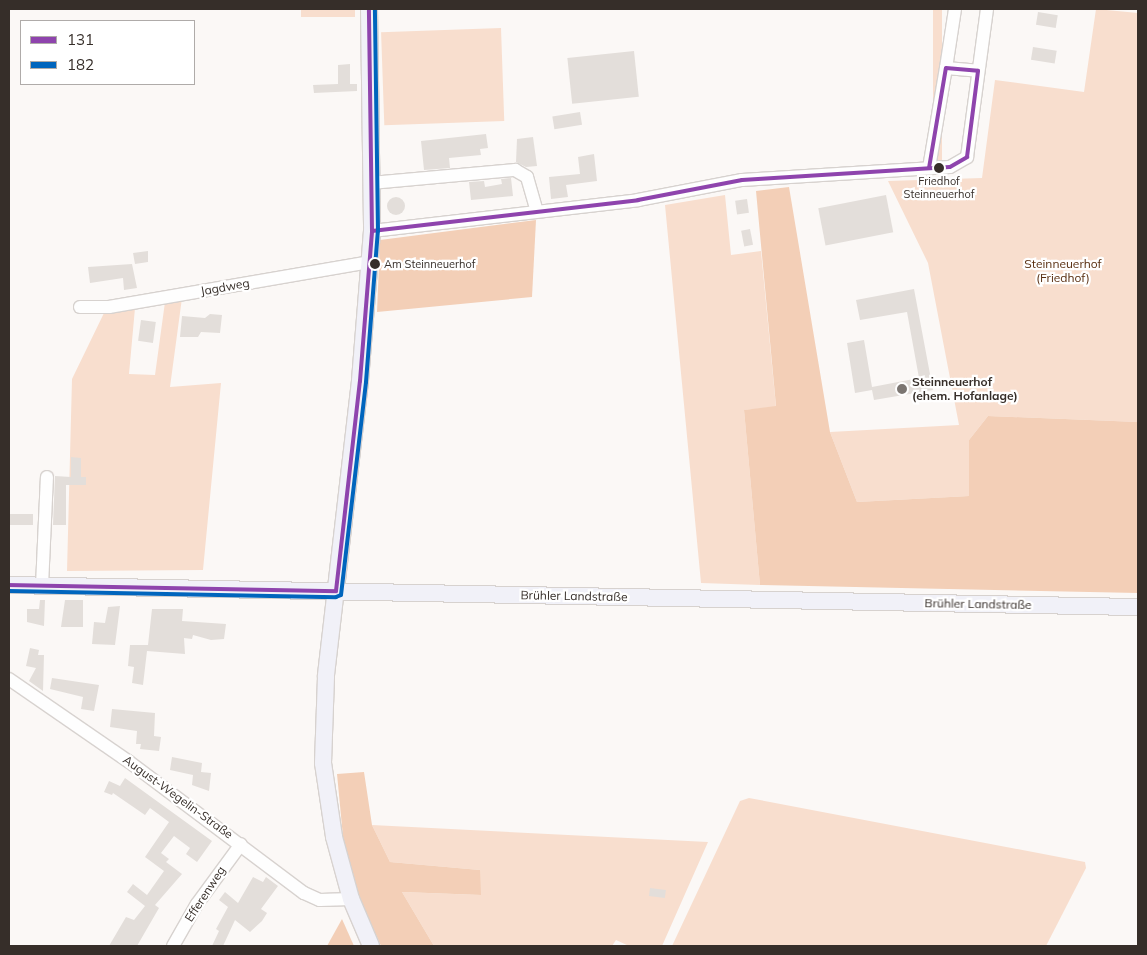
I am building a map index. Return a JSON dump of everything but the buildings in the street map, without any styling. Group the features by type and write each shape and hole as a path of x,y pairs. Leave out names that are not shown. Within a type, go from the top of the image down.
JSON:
{"main road":[{"path":"369,9 372,231 326,677 323,763 334,837 350,899 371,946"},
{"name":"Brühler Landstraße","path":"9,585 1138,607"}],"street":[{"path":"929,168 955,9"},
{"path":"372,231 638,200 742,180 800,174 950,167 967,156 987,9"},
{"path":"946,68 978,71"},
{"path":"371,183 515,170 527,178 537,211"},
{"name":"Jagdweg","path":"80,307 108,307 369,262"},
{"path":"42,586 48,477"},
{"name":"August-Wegelin-Straße","path":"9,679 241,844 304,893 320,900 350,899"},
{"name":"Efferenweg","path":"173,946 197,904 241,844"}],"green space":[{"path":"301,9 355,9 355,17 301,17"},
{"path":"933,9 942,9 942,160 933,160"},
{"name":"Steinneuerhof (Friedhof)","path":"1096,9 1138,13 1138,422 988,416 969,440 969,496 857,502 830,432 959,425 928,263 888,181 982,178 995,80 1084,92"},
{"path":"501,28 504,121 384,125 381,32"},
{"path":"725,195 731,255 761,251 776,407 744,410 760,585 701,583 665,205"},
{"path":"182,298 170,387 221,383 203,570 67,571 72,379 104,313 135,308 129,374 155,375 165,302"},
{"path":"749,798 1085,862 1086,868 1046,946 672,946 740,801"},
{"path":"372,825 708,842 662,946 629,946 616,940 612,946 434,946 402,892 480,895 480,870 390,862"}],"shaded area":[{"path":"789,187 830,432 857,502 969,496 969,440 988,416 1138,422 1138,593 760,585 744,410 776,406 756,191"},
{"path":"536,220 532,297 377,312 380,240"},
{"path":"364,772 372,825 390,862 480,870 481,895 402,892 434,946 381,946 360,899 343,837 337,774"},
{"path":"342,919 354,946 327,946"}],"transit line":[{"name":"131","path":"336,591 360,381 372,231 369,9"},
{"name":"182","path":"9,591 336,597 341,595 366,382 378,231 375,9"},
{"name":"131","path":"929,168 946,68 978,71"},
{"name":"131","path":"372,231 638,200 742,180 950,167 967,157 978,71"},
{"name":"131","path":"9,585 336,591"}],"place":[{"name":"Friedhof Steinneuerhof","path":"939,168"},
{"name":"Am Steinneuerhof","path":"375,264"},
{"name":"Steinneuerhof (ehem. Hofanlage)","path":"902,389"}]}
